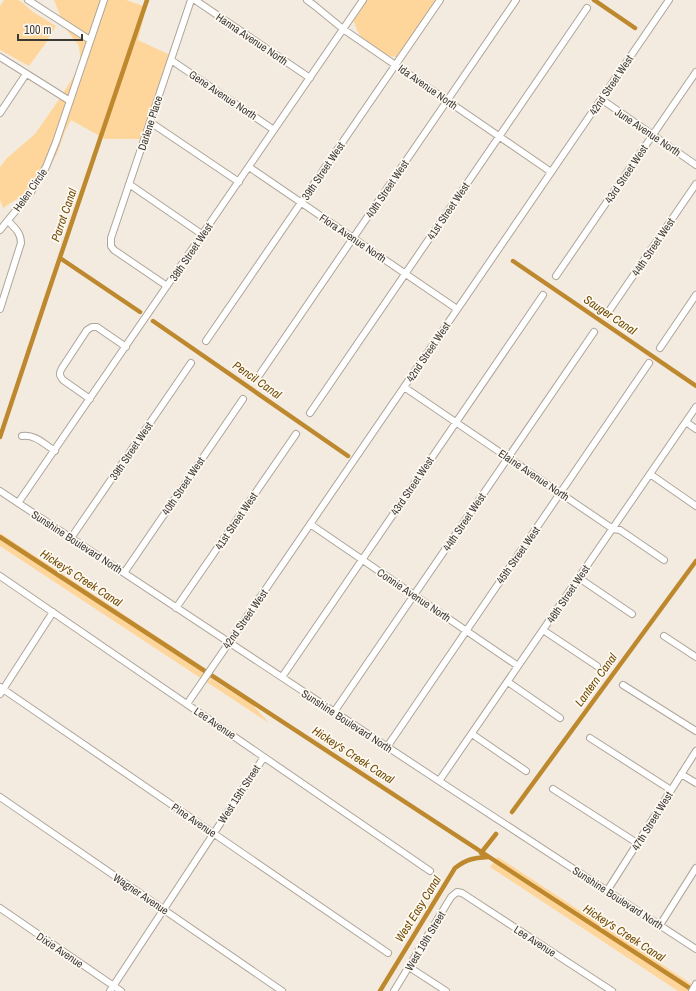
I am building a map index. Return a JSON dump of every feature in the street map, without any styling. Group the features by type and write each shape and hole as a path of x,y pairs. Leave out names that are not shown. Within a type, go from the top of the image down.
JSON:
{"street":[{"path":"28,0 90,40"},
{"name":"Helen Circle","path":"0,230 31,192 46,167 56,142 104,0"},
{"name":"Darlene Place","path":"167,286 114,250 111,246 111,238 191,0"},
{"name":"Hanna Avenue North","path":"195,0 310,78"},
{"name":"Ida Avenue North","path":"307,0 343,30 551,172"},
{"name":"38th Street West","path":"18,503 363,0"},
{"name":"39th Street West","path":"206,341 440,0"},
{"name":"40th Street West","path":"258,377 516,0"},
{"name":"42nd Street West","path":"187,704 669,0"},
{"name":"41st Street West","path":"310,413 587,8"},
{"path":"0,57 70,101"},
{"name":"Gene Avenue North","path":"171,60 274,130"},
{"name":"43rd Street West","path":"556,276 696,72"},
{"path":"0,113 26,74"},
{"name":"June Avenue North","path":"601,99 696,165"},
{"path":"150,122 238,182"},
{"name":"Flora Avenue North","path":"249,167 457,309"},
{"path":"130,184 203,235"},
{"name":"44th Street West","path":"609,311 696,184"},
{"path":"0,309 21,243 20,234 8,221"},
{"name":"43rd Street West","path":"282,678 543,295"},
{"path":"660,348 696,295"},
{"path":"90,399 63,380 59,372 87,330 92,327 97,327 126,347"},
{"name":"44th Street West","path":"334,712 594,332"},
{"name":"39th Street West","path":"71,538 191,363"},
{"name":"45th Street West","path":"387,747 650,363"},
{"name":"Elaine Avenue North","path":"404,387 612,529 620,530 664,560"},
{"name":"40th Street West","path":"124,573 243,398"},
{"name":"46th Street West","path":"439,781 696,407"},
{"path":"686,422 696,429"},
{"name":"41st Street West","path":"176,608 296,434"},
{"path":"22,436 32,436 37,438 55,451"},
{"path":"650,474 696,506"},
{"name":"Sunshine Boulevard North","path":"0,491 696,949"},
{"name":"Connie Avenue North","path":"310,524 518,666"},
{"name":"Lee Avenue","path":"0,576 430,871"},
{"path":"579,578 632,614"},
{"path":"1,690 53,612"},
{"path":"543,630 597,666"},
{"path":"664,636 696,656"},
{"path":"508,682 560,718"},
{"path":"623,685 696,731"},
{"name":"Pine Avenue","path":"1,690 214,833 388,953"},
{"path":"472,734 526,771"},
{"path":"590,738 671,790"},
{"name":"47th Street West","path":"607,891 696,751"},
{"name":"West 15th Street","path":"111,988 264,756"},
{"path":"681,774 696,783"},
{"path":"553,789 638,844"},
{"name":"Wagner Avenue","path":"0,797 282,991"},
{"path":"660,925 696,868"},
{"name":"Lee Avenue","path":"457,892 462,893 612,991"},
{"name":"West 16th Street","path":"394,991 451,897 457,892"},
{"name":"Dixie Avenue","path":"0,908 111,988 121,991"},
{"path":"409,967 446,991"},
{"path":"692,991 696,984"}],"shaded area":[{"path":"4,0 18,0 33,12 56,26 29,66 0,50 0,6"},
{"path":"54,0 126,0 146,7 138,40 170,55 145,139 105,139 71,120 65,131 57,154 37,186 3,208 0,200 0,167 6,159 35,134 81,65 79,46 65,28"},
{"path":"364,0 442,0 401,58 384,55 363,40 357,30 352,16"},
{"path":"0,533 176,649 178,653 219,684 252,704 269,723 0,546"},
{"path":"498,857 696,987 696,991 678,991 490,867"}],"waterway":[{"name":"Parrot Canal","path":"0,437 147,0"},
{"path":"594,0 635,28"},
{"name":"Pencil Canal","path":"60,258 140,312"},
{"name":"Sauger Canal","path":"513,261 696,386"},
{"name":"Pencil Canal","path":"153,321 348,456"},
{"name":"Hickey's Creek Canal","path":"0,537 694,991"},
{"name":"Lantern Canal","path":"512,812 696,561"},
{"name":"Lantern Canal","path":"481,853 496,834"},
{"name":"West Easy Canal","path":"380,991 455,868 470,860 488,857"}]}
